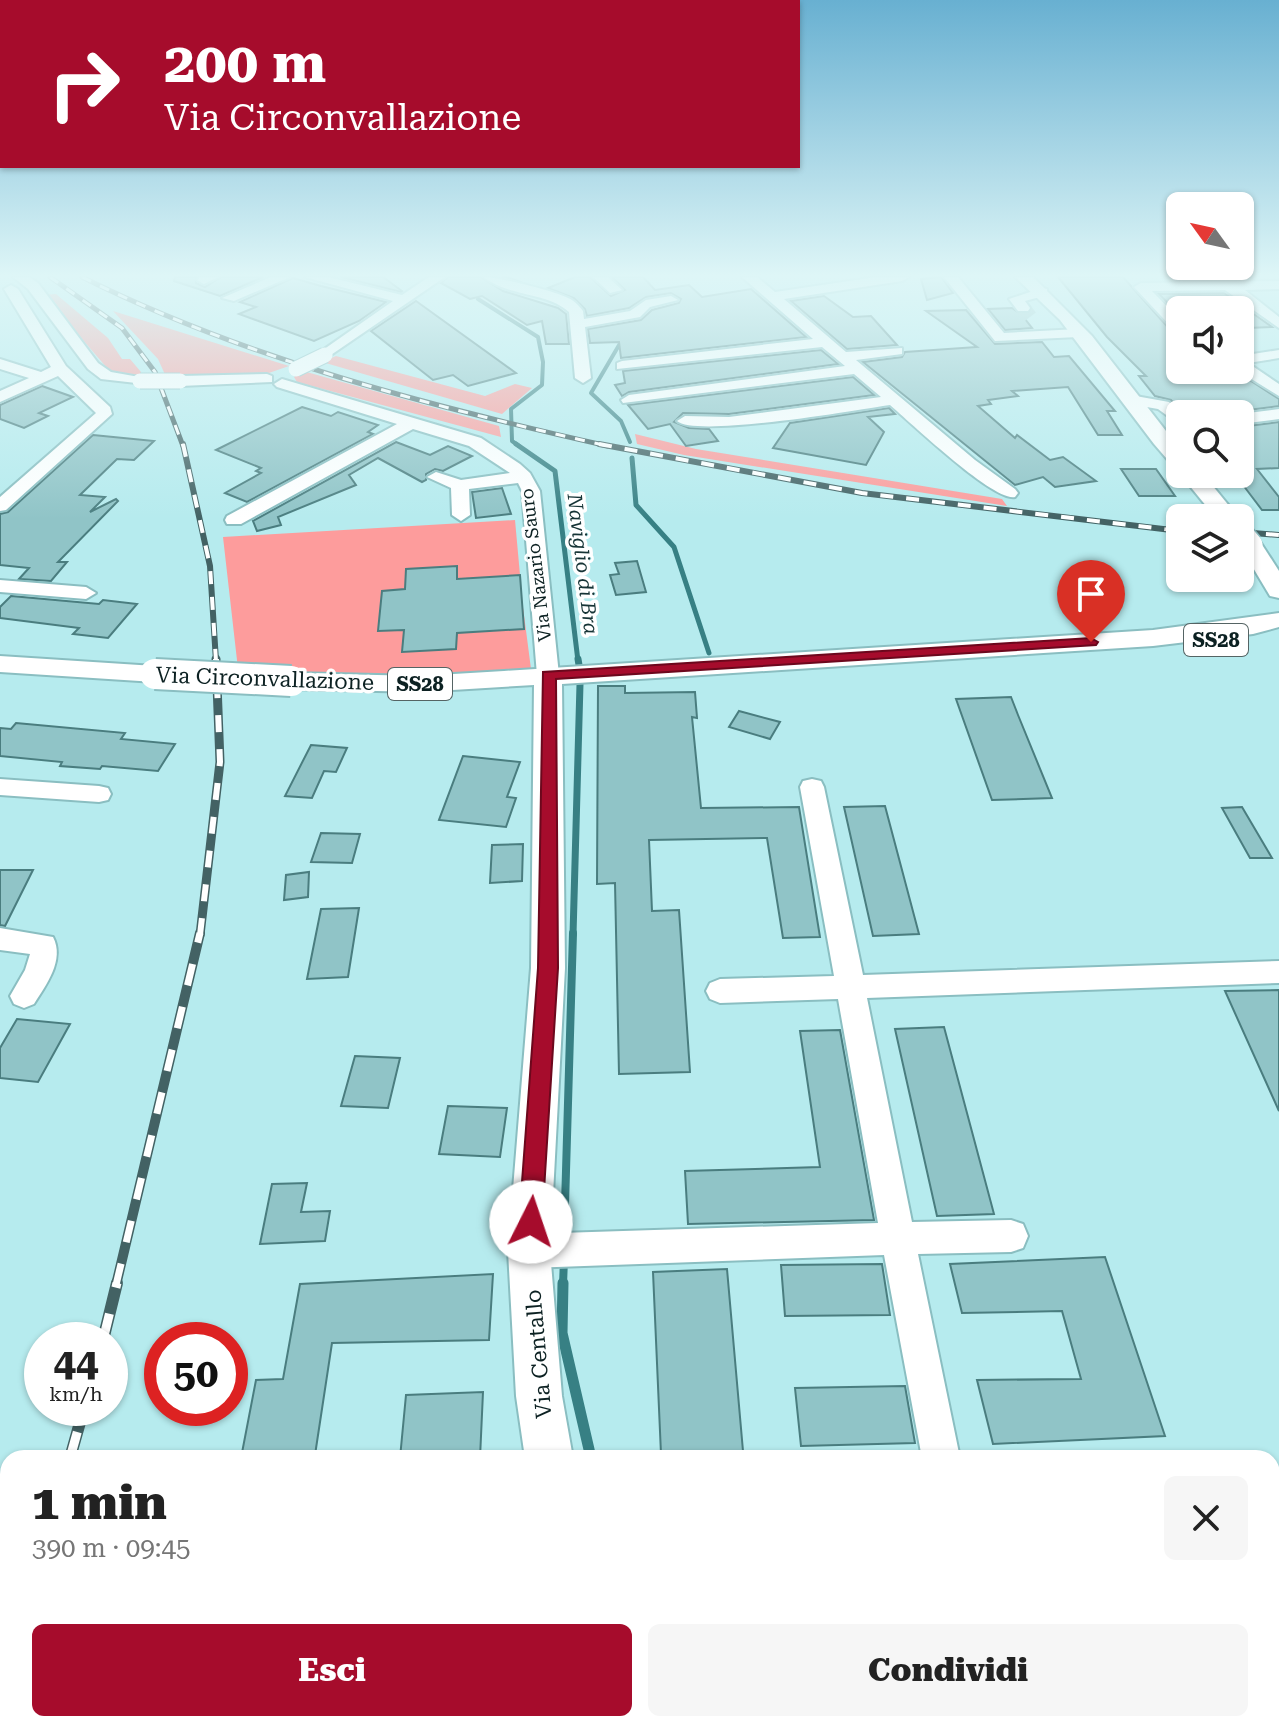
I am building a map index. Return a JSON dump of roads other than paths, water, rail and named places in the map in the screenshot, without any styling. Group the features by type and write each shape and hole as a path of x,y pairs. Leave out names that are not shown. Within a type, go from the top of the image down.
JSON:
{"main road":[{"path":"1097,358 1166,445"},
{"path":"1203,488 1217,504"},
{"path":"1258,551 1279,591"},
{"name":"Via Circonvallazione","path":"0,664 291,681 420,684 1153,638 1278,625"},
{"name":"Via Centallo","path":"548,675 548,968 536,1251 539,1396 548,1450"}],"street":[{"path":"0,506 104,414 104,410 60,369 53,358"},
{"path":"87,358 106,376 140,381 180,381 282,377 320,358"},
{"path":"579,358 583,378"},
{"path":"622,366 691,358"},
{"path":"843,358 1009,493"},
{"path":"0,364 42,377"},
{"path":"0,397 60,369"},
{"path":"629,400 857,369"},
{"path":"1254,373 1279,391"},
{"name":"Via Nazario Sauro","path":"282,377 475,442 503,458 524,477 531,491 548,675"},
{"path":"0,383 17,389"},
{"path":"685,421 729,422 894,400"},
{"path":"1130,400 1163,405 1166,409"},
{"path":"1254,417 1279,414"},
{"path":"234,520 413,422"},
{"path":"1152,428 1166,422"},
{"path":"436,477 460,485 524,477"},
{"path":"460,485 461,515"},
{"path":"0,586 86,593"},
{"path":"0,787 99,794"},
{"path":"812,787 852,986 896,1237 939,1450"},
{"path":"0,939 43,945 45,954 38,973 24,996"},
{"path":"720,991 1279,972"},
{"path":"536,1251 896,1237 1011,1236"}],"waterway":[{"name":"Naviglio di Bra","path":"519,446 512,441 511,409 542,385 542,358"},
{"path":"612,358 591,393 621,421 630,442"},
{"name":"Naviglio di Bra","path":"516,444 555,471 578,661"},
{"path":"632,458 636,505 674,547 709,653"},
{"name":"Naviglio di Bra","path":"578,659 579,665"},
{"name":"Naviglio di Bra","path":"573,935 580,684"},
{"name":"Naviglio di Bra","path":"564,1239 573,933"},
{"name":"Naviglio di Bra","path":"563,1285 564,1259"},
{"name":"Naviglio di Bra","path":"563,1283 562,1333 589,1450"}],"railway":[{"path":"144,358 155,372 183,446"},
{"path":"279,358 406,397 602,444"},
{"path":"183,444 210,566 216,661"},
{"path":"602,444 862,493 1166,529"},
{"path":"602,444 608,446"},
{"path":"1254,533 1279,535"},
{"path":"200,935 220,762 216,659"},
{"path":"116,1285 200,933"},
{"path":"107,1322 117,1283"},
{"path":"72,1450 79,1426"}]}
